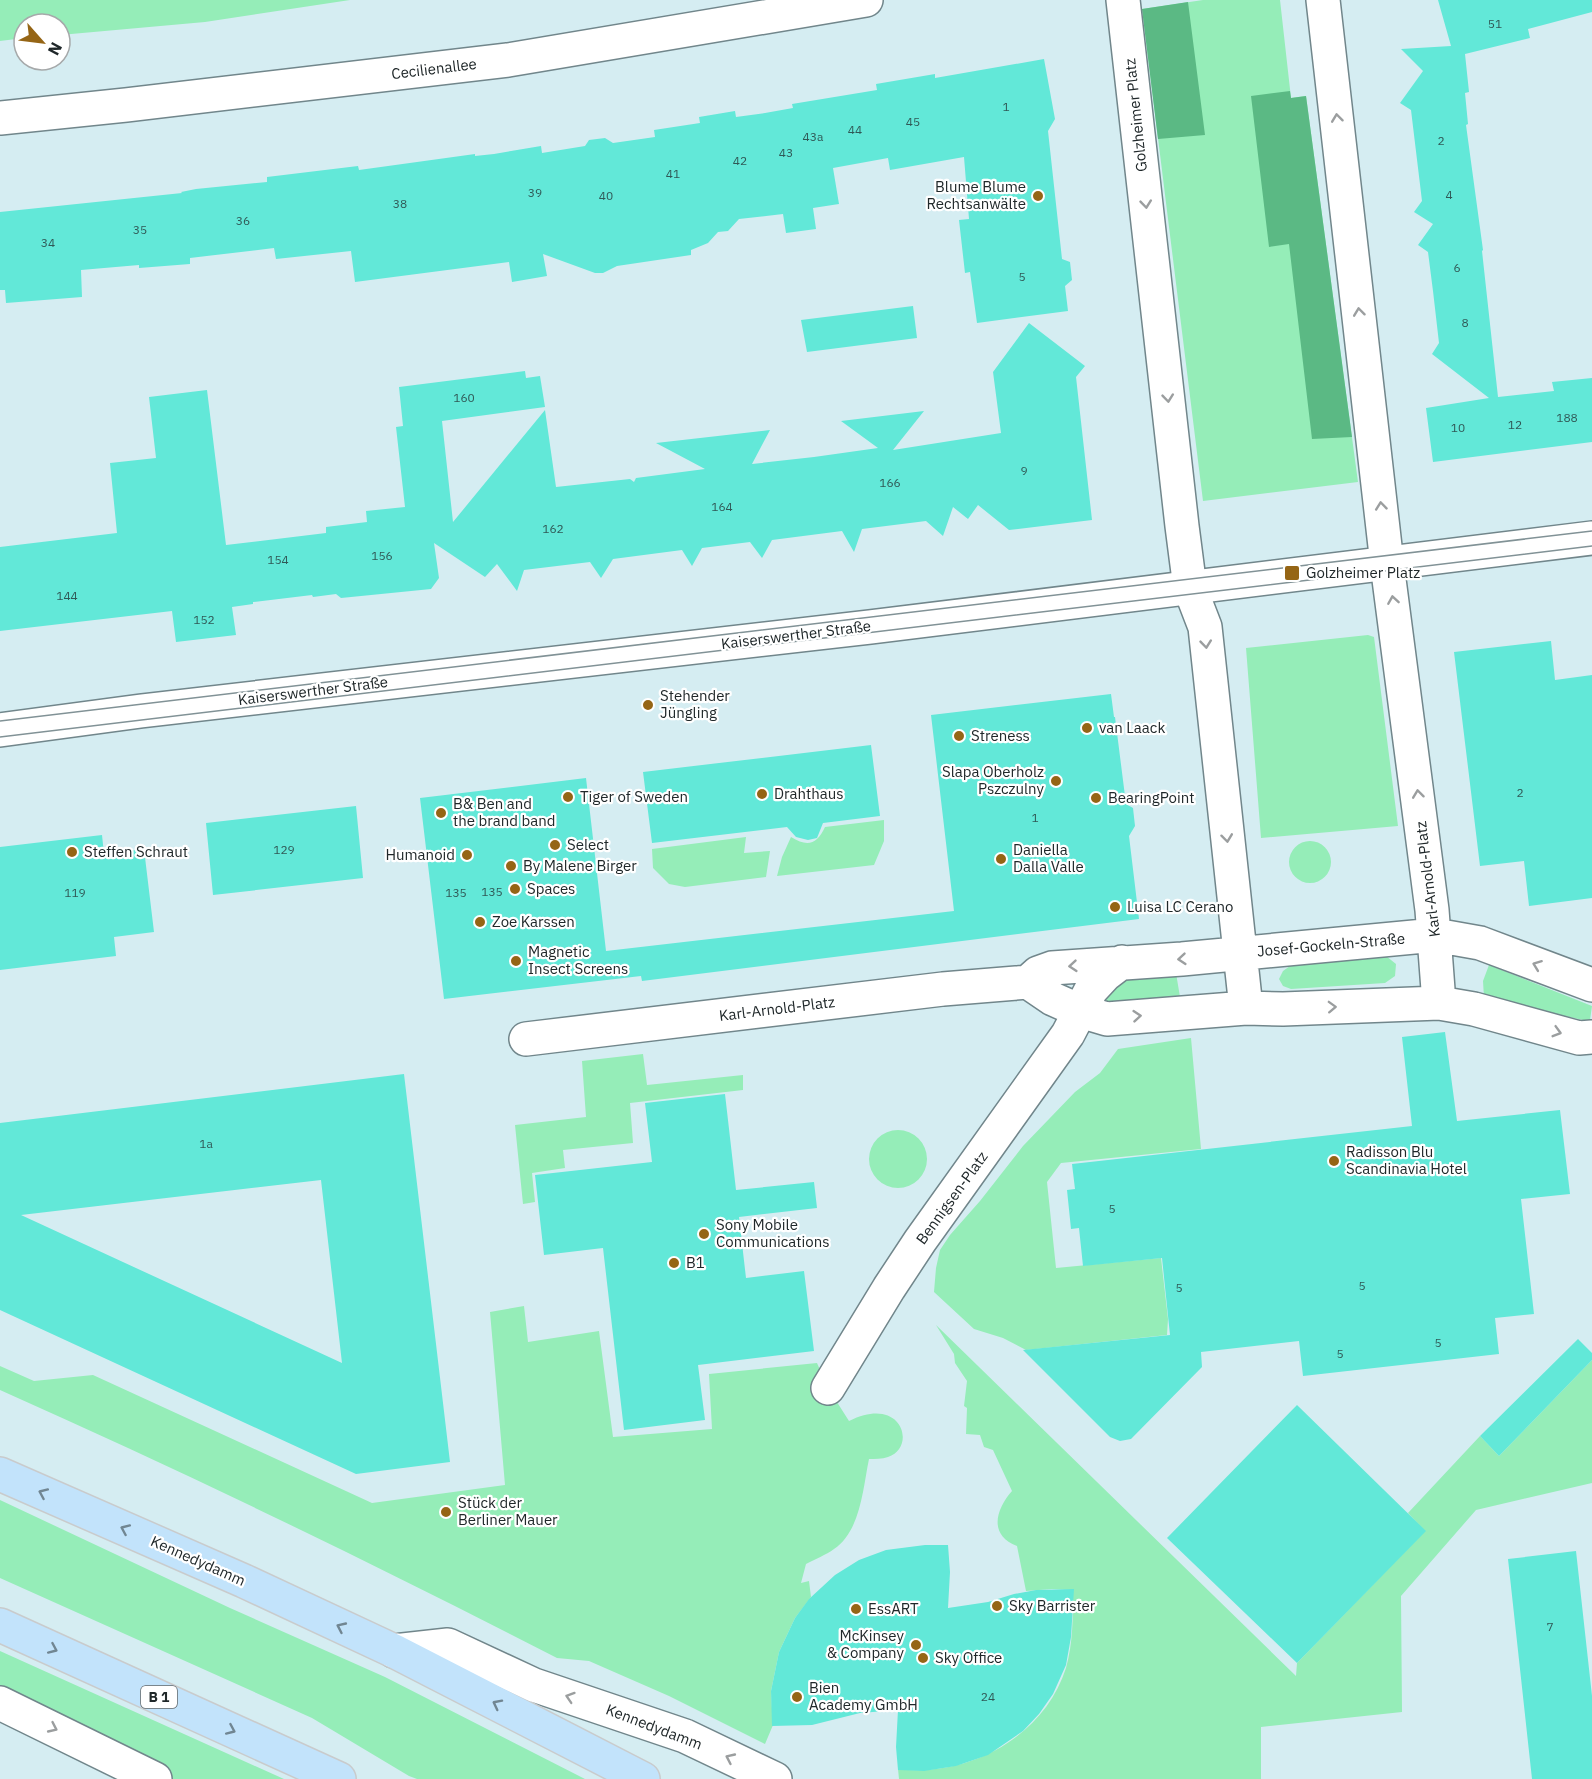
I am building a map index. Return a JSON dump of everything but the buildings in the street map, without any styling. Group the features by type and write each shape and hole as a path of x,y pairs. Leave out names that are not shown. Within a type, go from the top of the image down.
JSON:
{"highway":[{"name":"Kennedydamm","path":"0,1474 244,1581 394,1652 643,1779"},
{"name":"B 1","path":"0,1625 339,1779"}],"street":[{"name":"Cecilienallee","path":"0,118 508,60 866,0"},
{"name":"Golzheimer Platz","path":"1123,0 1190,588"},
{"path":"1323,0 1387,564"},
{"name":"Kaiserswerther Straße","path":"0,730 165,708 1190,588 1592,538"},
{"name":"Karl-Arnold-Platz","path":"1387,564 1435,935 1439,1003"},
{"path":"1190,588 1205,627 1246,1008"},
{"name":"Josef-Gockeln-Straße","path":"1241,953 1435,935 1480,943 1592,985"},
{"name":"Karl-Arnold-Platz","path":"526,1039 943,989 1028,982 1038,974 1052,968 1241,953"},
{"path":"1080,1011 1091,990 1122,962"},
{"path":"1028,982 1053,999 1080,1011 1107,1019 1246,1008 1283,1009 1439,1003 1474,1009 1579,1038 1592,1037"},
{"name":"Bennigsen-Platz","path":"828,1388 889,1288 1068,1034 1080,1011"},
{"name":"Kennedydamm","path":"394,1652 448,1646 534,1685 685,1736 775,1779"},
{"path":"0,1703 155,1779"}],"green space":[{"path":"0,0 350,0 205,22 72,34 72,12 12,12 12,40 0,41"},
{"path":"1203,0 1280,0 1291,98 1306,96 1358,482 1203,501 1142,9"},
{"path":"1188,2 1205,135 1158,139 1142,9"},
{"path":"1290,91 1291,98 1306,96 1352,437 1312,439 1289,244 1269,247 1251,96"},
{"path":"1368,635 1374,637 1398,826 1261,838 1246,648"},
{"path":"884,820 884,841 874,865 777,876 791,837 807,843 819,838 825,827"},
{"path":"746,837 744,853 770,851 766,877 685,887 669,884 653,868 652,849"},
{"path":"1310,841 1318,842 1325,847 1330,854 1330,870 1325,877 1318,882 1310,883 1302,882 1295,877 1290,870 1289,862 1290,854 1295,847 1302,842"},
{"path":"1386,956 1396,964 1395,976 1385,983 1291,989 1283,986 1279,979 1283,971 1290,966"},
{"path":"1489,965 1592,1006 1590,1020 1484,998 1483,981"},
{"path":"1110,973 1176,973 1180,997 1171,1005 1103,1002"},
{"path":"1191,1038 1201,1149 1061,1163 1047,1182 1056,1268 1161,1258 1168,1319 1167,1335 1026,1350 1003,1338 974,1329 934,1292 940,1250 950,1235 1023,1146 1075,1092 1100,1073 1118,1049"},
{"path":"643,1054 647,1085 743,1075 743,1090 630,1103 633,1143 563,1150 565,1168 532,1173 535,1202 523,1204 515,1125 586,1117 582,1061"},
{"path":"898,1130 914,1135 922,1143 927,1159 922,1175 914,1183 898,1188 882,1183 874,1175 869,1159 874,1143 882,1135"},
{"path":"524,1306 528,1342 599,1331 613,1437 712,1429 709,1374 817,1363 828,1388 849,1421 867,1414 882,1414 893,1418 900,1426 903,1435 902,1444 897,1452 886,1458 869,1459 859,1508 850,1531 834,1549 806,1564 801,1583 809,1581 811,1597 795,1618 779,1652 771,1691 773,1725 765,1744 669,1696 589,1661 557,1658 281,1520 0,1390 0,1366 34,1381 93,1375 372,1503 505,1485 490,1312"},
{"path":"936,1325 1296,1676 1297,1663 1425,1531 1408,1513 1480,1436 1499,1456 1592,1360 1592,1483 1476,1510 1401,1596 1402,1712 1261,1727 1261,1779 899,1779 898,1769 924,1770 951,1767 1000,1748 1022,1733 1055,1693 1066,1668 1072,1630 1073,1590 1026,1591 1017,1546 1008,1541 998,1529 999,1513 1012,1491 993,1450 984,1447 980,1435 966,1434 967,1408 964,1406 967,1381"},
{"path":"0,1500 230,1608 385,1677 585,1779 417,1779 409,1776 312,1718 0,1578"},
{"path":"0,1651 284,1779 172,1779 0,1695"}],"tram line":[{"path":"0,721 1592,531"},
{"path":"0,737 1592,546"}],"place":[{"name":"Blume Blume Rechtsanwälte","path":"1038,196"},
{"name":"Golzheimer Platz","path":"1292,573"},
{"name":"Stehender Jüngling","path":"648,705"},
{"name":"van Laack","path":"1087,728"},
{"name":"Streness","path":"959,736"},
{"name":"Slapa Oberholz Pszczulny","path":"1056,781"},
{"name":"Drahthaus","path":"762,794"},
{"name":"Tiger of Sweden","path":"568,797"},
{"name":"BearingPoint","path":"1096,798"},
{"name":"B& Ben and the brand band","path":"441,813"},
{"name":"Select","path":"555,845"},
{"name":"Steffen Schraut","path":"72,852"},
{"name":"Humanoid","path":"467,855"},
{"name":"Daniella Dalla Valle","path":"1001,859"},
{"name":"By Malene Birger","path":"511,866"},
{"name":"Spaces","path":"515,889"},
{"name":"Luisa LC Cerano","path":"1115,907"},
{"name":"Zoe Karssen","path":"480,922"},
{"name":"Magnetic Insect Screens","path":"516,961"},
{"name":"Radisson Blu Scandinavia Hotel","path":"1334,1161"},
{"name":"Sony Mobile Communications","path":"704,1234"},
{"name":"B1","path":"674,1263"},
{"name":"Stück der Berliner Mauer","path":"446,1512"},
{"name":"Sky Barrister","path":"997,1606"},
{"name":"EssART","path":"856,1609"},
{"name":"McKinsey & Company","path":"916,1645"},
{"name":"Sky Office","path":"923,1658"},
{"name":"Bien Academy GmbH","path":"797,1697"}]}
